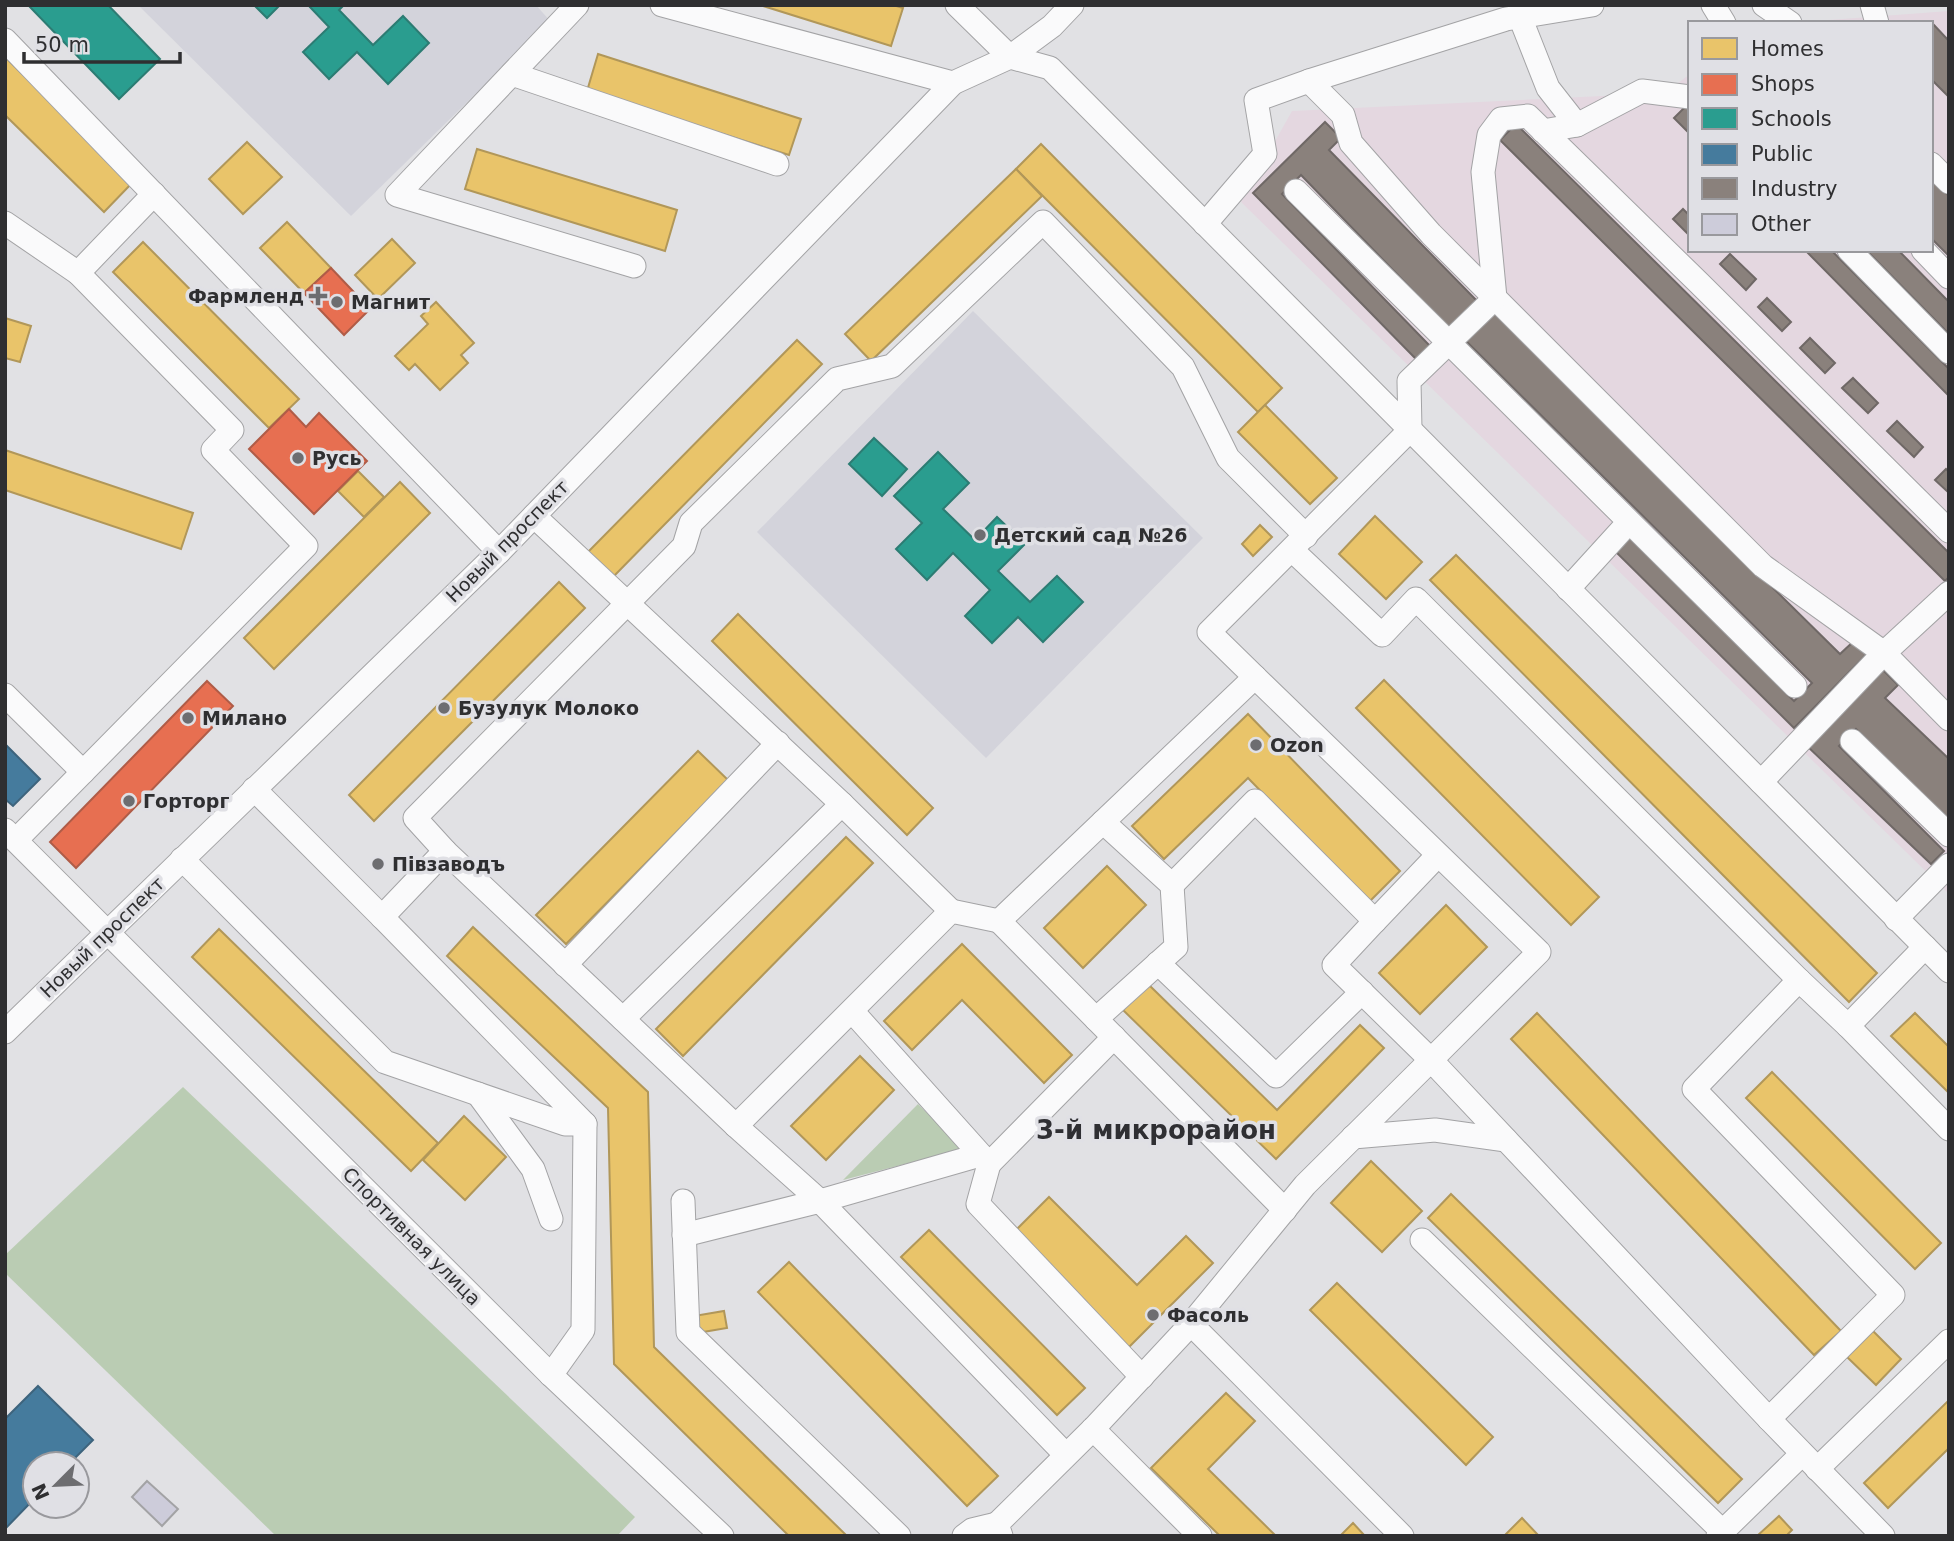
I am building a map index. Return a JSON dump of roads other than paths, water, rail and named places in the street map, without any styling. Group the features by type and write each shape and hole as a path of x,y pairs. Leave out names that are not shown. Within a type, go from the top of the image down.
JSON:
{"street":[{"path":"577,5 397,195 634,266"},
{"path":"662,5 953,83"},
{"path":"957,5 1010,57 1050,68 1949,971"},
{"name":"Новый проспект","path":"5,1032 499,552 953,83 1010,57 1052,26 1072,5"},
{"path":"1205,224 1265,154 1256,100 1506,19 1592,5"},
{"path":"1713,5 1723,21"},
{"path":"1764,5 1787,21"},
{"path":"1520,17 1548,88 1577,125"},
{"path":"5,40 499,552"},
{"path":"512,74 777,164"},
{"path":"1309,81 1343,115 1351,144 1431,233 1763,566 1884,653 1949,719"},
{"path":"1544,131 1577,125 1642,91 1688,97"},
{"path":"1495,298 1483,172 1489,135 1501,120 1528,116 1949,531"},
{"path":"1933,166 1949,182"},
{"path":"1296,191 1795,686"},
{"path":"78,273 154,194"},
{"path":"1066,1455 820,1201 623,1020 445,851 415,818 684,545 691,523 837,379 892,366 1043,222 1183,366 1228,458 1299,543 1382,635 1416,598 1949,1129"},
{"path":"5,223 78,273 232,430 213,450 306,546 82,772 10,835"},
{"path":"1851,252 1949,352"},
{"path":"1925,252 1949,277"},
{"path":"964,1536 972,1530 999,1530 1066,1455 1191,1324 1305,1185 1539,952 1209,632 1410,430 1409,381 1495,298"},
{"path":"534,516 778,743 951,911 999,920 1285,1210"},
{"path":"1568,589 1629,522"},
{"path":"1761,782 1884,653 1949,593"},
{"path":"999,920 1255,677"},
{"path":"5,695 82,772"},
{"path":"1852,741 1949,835"},
{"path":"565,965 778,743"},
{"path":"254,789 585,1124 583,1330 551,1375"},
{"path":"1172,886 1255,801 1375,921"},
{"path":"623,1020 842,804"},
{"path":"1096,1019 1176,947 1172,886 1103,822"},
{"name":"Спортивная улица","path":"10,835 551,1375 722,1536"},
{"path":"382,916 445,851"},
{"path":"1438,855 1334,965 1431,1060 1769,1419 1883,1536"},
{"path":"182,859 385,1062 565,1124 585,1124"},
{"path":"1896,919 1949,865"},
{"path":"736,1126 951,911"},
{"path":"1848,1026 1925,947"},
{"path":"1158,963 1276,1076 1362,992"},
{"path":"1769,1419 1893,1295 1694,1089 1800,980"},
{"path":"852,1010 985,1159"},
{"path":"684,1235 985,1159 1114,1037"},
{"path":"478,1094 533,1168 551,1219"},
{"path":"1353,1137 1435,1130 1506,1140"},
{"path":"985,1159 978,1204 1142,1377"},
{"path":"683,1201 688,1332 899,1536"},
{"path":"1422,1240 1720,1533 1810,1461 1949,1341"},
{"path":"1191,1324 1402,1536"},
{"path":"1093,1429 1200,1536"}],"place":[{"name":"Фармленд","path":"318,296"},
{"name":"Магнит","path":"337,302"},
{"name":"Русь","path":"298,458"},
{"name":"Детский сад №26","path":"980,535"},
{"name":"Бузулук Молоко","path":"444,708"},
{"name":"Милано","path":"188,718"},
{"name":"Ozon","path":"1256,745"},
{"name":"Горторг","path":"129,801"},
{"name":"Півзаводъ","path":"378,864"},
{"name":"Фасоль","path":"1153,1315"}],"district":[{"name":"3-й микрорайон","path":"1156,1130"}]}
